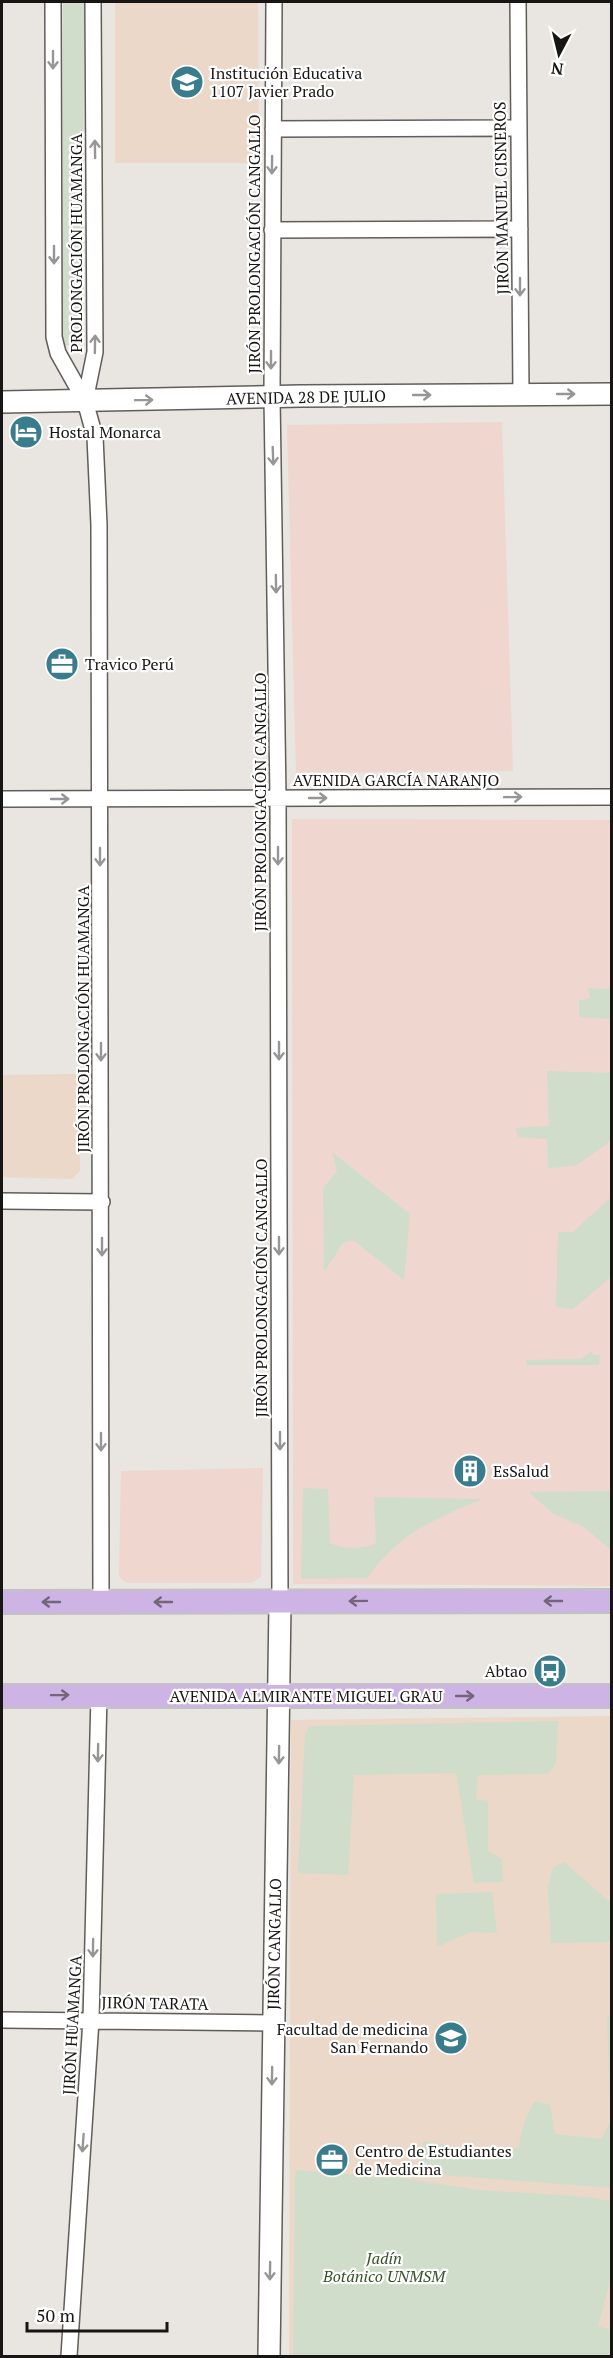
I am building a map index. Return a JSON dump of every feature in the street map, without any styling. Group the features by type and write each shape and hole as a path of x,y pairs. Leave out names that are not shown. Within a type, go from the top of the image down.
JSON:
{"main road":[{"path":"2,1602 101,1602 280,1609 612,1601"},
{"name":"AVENIDA ALMIRANTE MIGUEL GRAU","path":"2,1696 280,1690 612,1696"}],"street":[{"name":"PROLONGACIÓN HUAMANGA","path":"53,2 54,337 58,353 85,401"},
{"name":"PROLONGACIÓN HUAMANGA","path":"85,401 95,345 93,2"},
{"name":"JIRÓN PROLONGACIÓN CANGALLO","path":"274,2 272,397 278,798 280,1609"},
{"name":"JIRÓN MANUEL CISNEROS","path":"518,2 521,395"},
{"path":"273,129 519,128"},
{"path":"272,230 520,229"},
{"name":"AVENIDA 28 DE JULIO","path":"2,402 612,394"},
{"name":"JIRÓN PROLONGACIÓN HUAMANGA","path":"85,401 95,437 99,525 101,1602"},
{"name":"AVENIDA GARCÍA NARANJO","path":"2,799 612,797"},
{"path":"2,1202 102,1202"},
{"name":"JIRÓN CANGALLO","path":"269,2356 280,1609"},
{"name":"JIRÓN HUAMANGA","path":"69,2356 92,2020 99,1695"},
{"name":"JIRÓN TARATA","path":"2,2020 273,2023"}],"shaded area":[{"name":"Institución Educativa 1107 Javier Prado","path":"115,2 258,2 259,163 115,163"},
{"path":"502,422 513,771 296,773 287,425"},
{"path":"292,819 611,820 611,1586 293,1584"},
{"path":"80,1074 80,1171 72,1179 2,1177 2,1075"},
{"path":"263,1468 261,1577 251,1583 129,1583 122,1580 119,1576 121,1471"},
{"name":"Facultad de medicina San Fernando","path":"611,1716 611,2356 289,2356 291,1720"}],"green space":[{"path":"63,2 84,2 83,345 62,345"},
{"path":"588,988 611,989 611,1019 579,1017 579,1000 590,998"},
{"path":"547,1071 611,1073 611,1141 575,1166 548,1168 547,1139 518,1137 516,1128 549,1126"},
{"path":"332,1152 410,1214 404,1280 353,1240 343,1243 324,1272 323,1189 337,1171"},
{"path":"611,1197 611,1277 573,1309 556,1307 558,1232 573,1232"},
{"path":"592,1351 593,1355 600,1355 599,1365 527,1365 526,1360 581,1359"},
{"path":"303,1488 328,1489 330,1543 359,1548 376,1543 374,1497 482,1499 418,1530 392,1550 367,1578 301,1579"},
{"path":"611,1491 611,1550 584,1527 552,1513 529,1492"},
{"path":"558,1721 556,1763 548,1774 478,1775 476,1799 488,1801 488,1851 502,1859 503,1882 474,1883 456,1773 354,1775 348,1875 298,1873 305,1734 310,1726"},
{"path":"564,1862 611,1903 611,1942 551,1943 548,1888 553,1867"},
{"path":"492,1892 497,1933 471,1932 437,1947 436,1894"},
{"path":"607,2016 611,2016 611,2102 610,2102"},
{"path":"534,2101 550,2105 555,2134 602,2139 611,2118 611,2188 416,2173 424,2141 462,2148 518,2148 524,2123"},
{"name":"Jadín Botánico UNMSM","path":"295,2170 401,2178 479,2190 589,2197 611,2201 611,2278 598,2326 611,2330 611,2356 293,2356"}],"place":[{"name":"Institución Educativa 1107 Javier Prado","path":"187,82"},
{"name":"Hostal Monarca","path":"26,432"},
{"name":"Travico Perú","path":"62,664"},
{"name":"EsSalud","path":"470,1471"},
{"name":"Abtao","path":"550,1671"},
{"name":"Facultad de medicina San Fernando","path":"451,2038"},
{"name":"Centro de Estudiantes de Medicina","path":"332,2160"}]}
